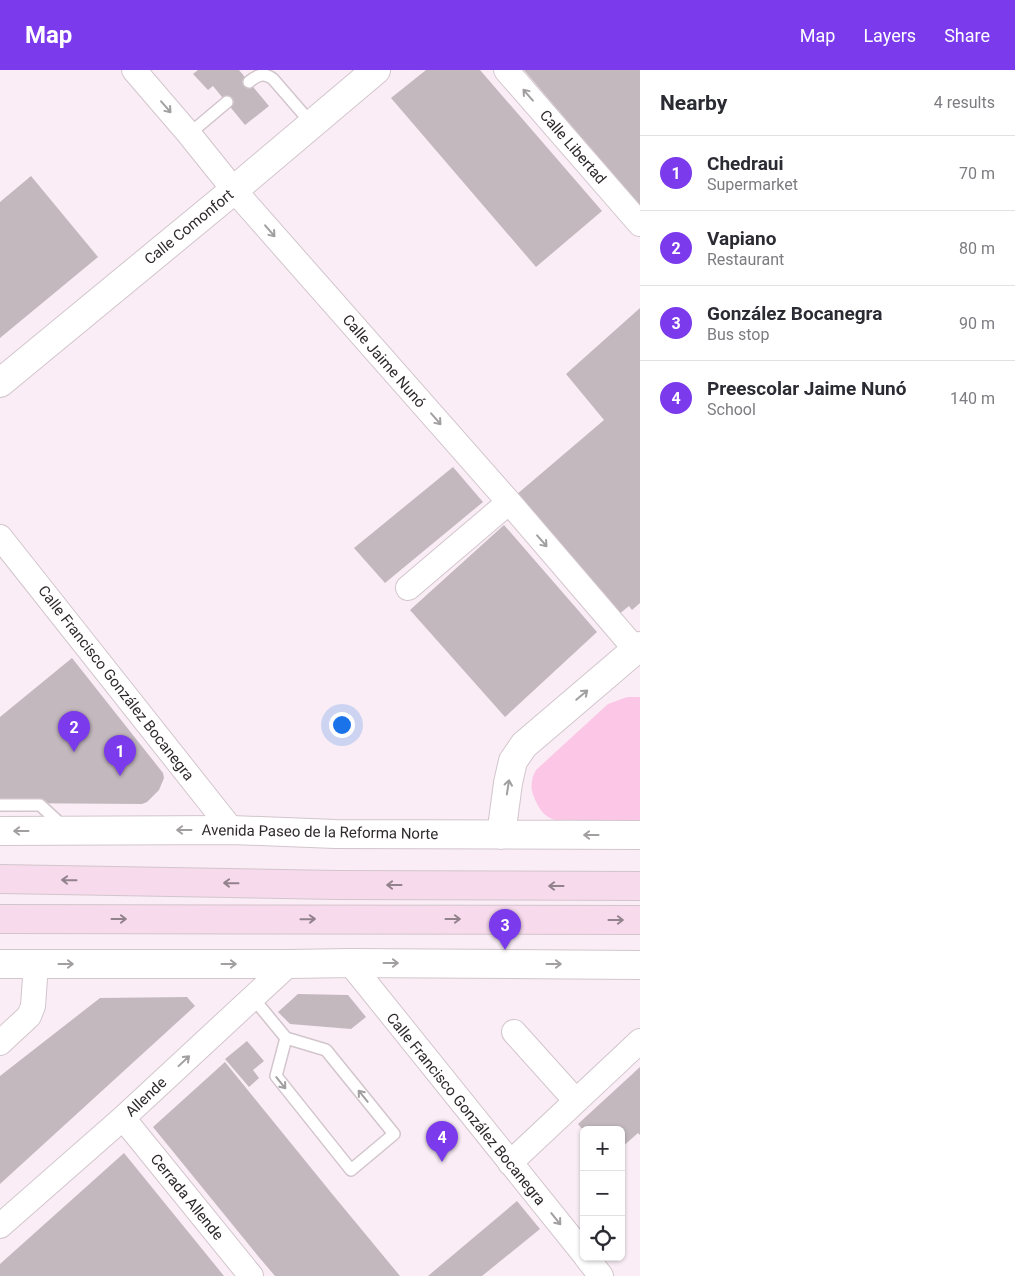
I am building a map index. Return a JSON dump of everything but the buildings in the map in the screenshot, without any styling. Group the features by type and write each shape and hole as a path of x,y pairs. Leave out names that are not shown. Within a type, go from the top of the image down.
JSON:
{"main road":[{"path":"0,879 346,885 640,886"},
{"path":"0,919 640,920"}],"street":[{"name":"Calle Jaime Nunó","path":"134,70 234,190 638,648"},
{"name":"Calle Comonfort","path":"0,382 234,190 376,70"},
{"name":"Calle Libertad","path":"506,70 640,224"},
{"path":"408,588 509,502"},
{"name":"Calle Francisco González Bocanegra","path":"0,537 232,830"},
{"path":"500,835 513,761 524,744 638,648"},
{"name":"Avenida Paseo de la Reforma Norte","path":"0,831 232,830 335,834 640,835"},
{"path":"0,964 350,963 640,965"},
{"name":"Calle Francisco González Bocanegra","path":"350,963 580,1249"},
{"path":"0,1043 29,1016 33,1006 36,964"},
{"name":"Allende","path":"0,1226 123,1118 288,964"},
{"path":"514,1032 576,1101"},
{"path":"510,1163 640,1041"},
{"name":"Cerrada Allende","path":"123,1118 250,1276"},
{"path":"589,1261 601,1276"}],"lane":[{"path":"249,82 261,75 268,75 312,124"},
{"path":"189,134 227,102"},
{"path":"0,805 40,805 68,831"},
{"path":"253,998 286,1038 326,1050 394,1134 351,1170 276,1076 286,1038"}],"shaded area":[{"path":"627,697 640,697 640,823 579,823 557,821 550,818 542,812 535,800 532,791 534,773 608,704"}],"place":[{"name":"Vapiano","path":"74,752"},
{"name":"Chedraui","path":"120,776"},
{"name":"González Bocanegra","path":"505,950"},
{"name":"Preescolar Jaime Nunó","path":"442,1162"}]}
